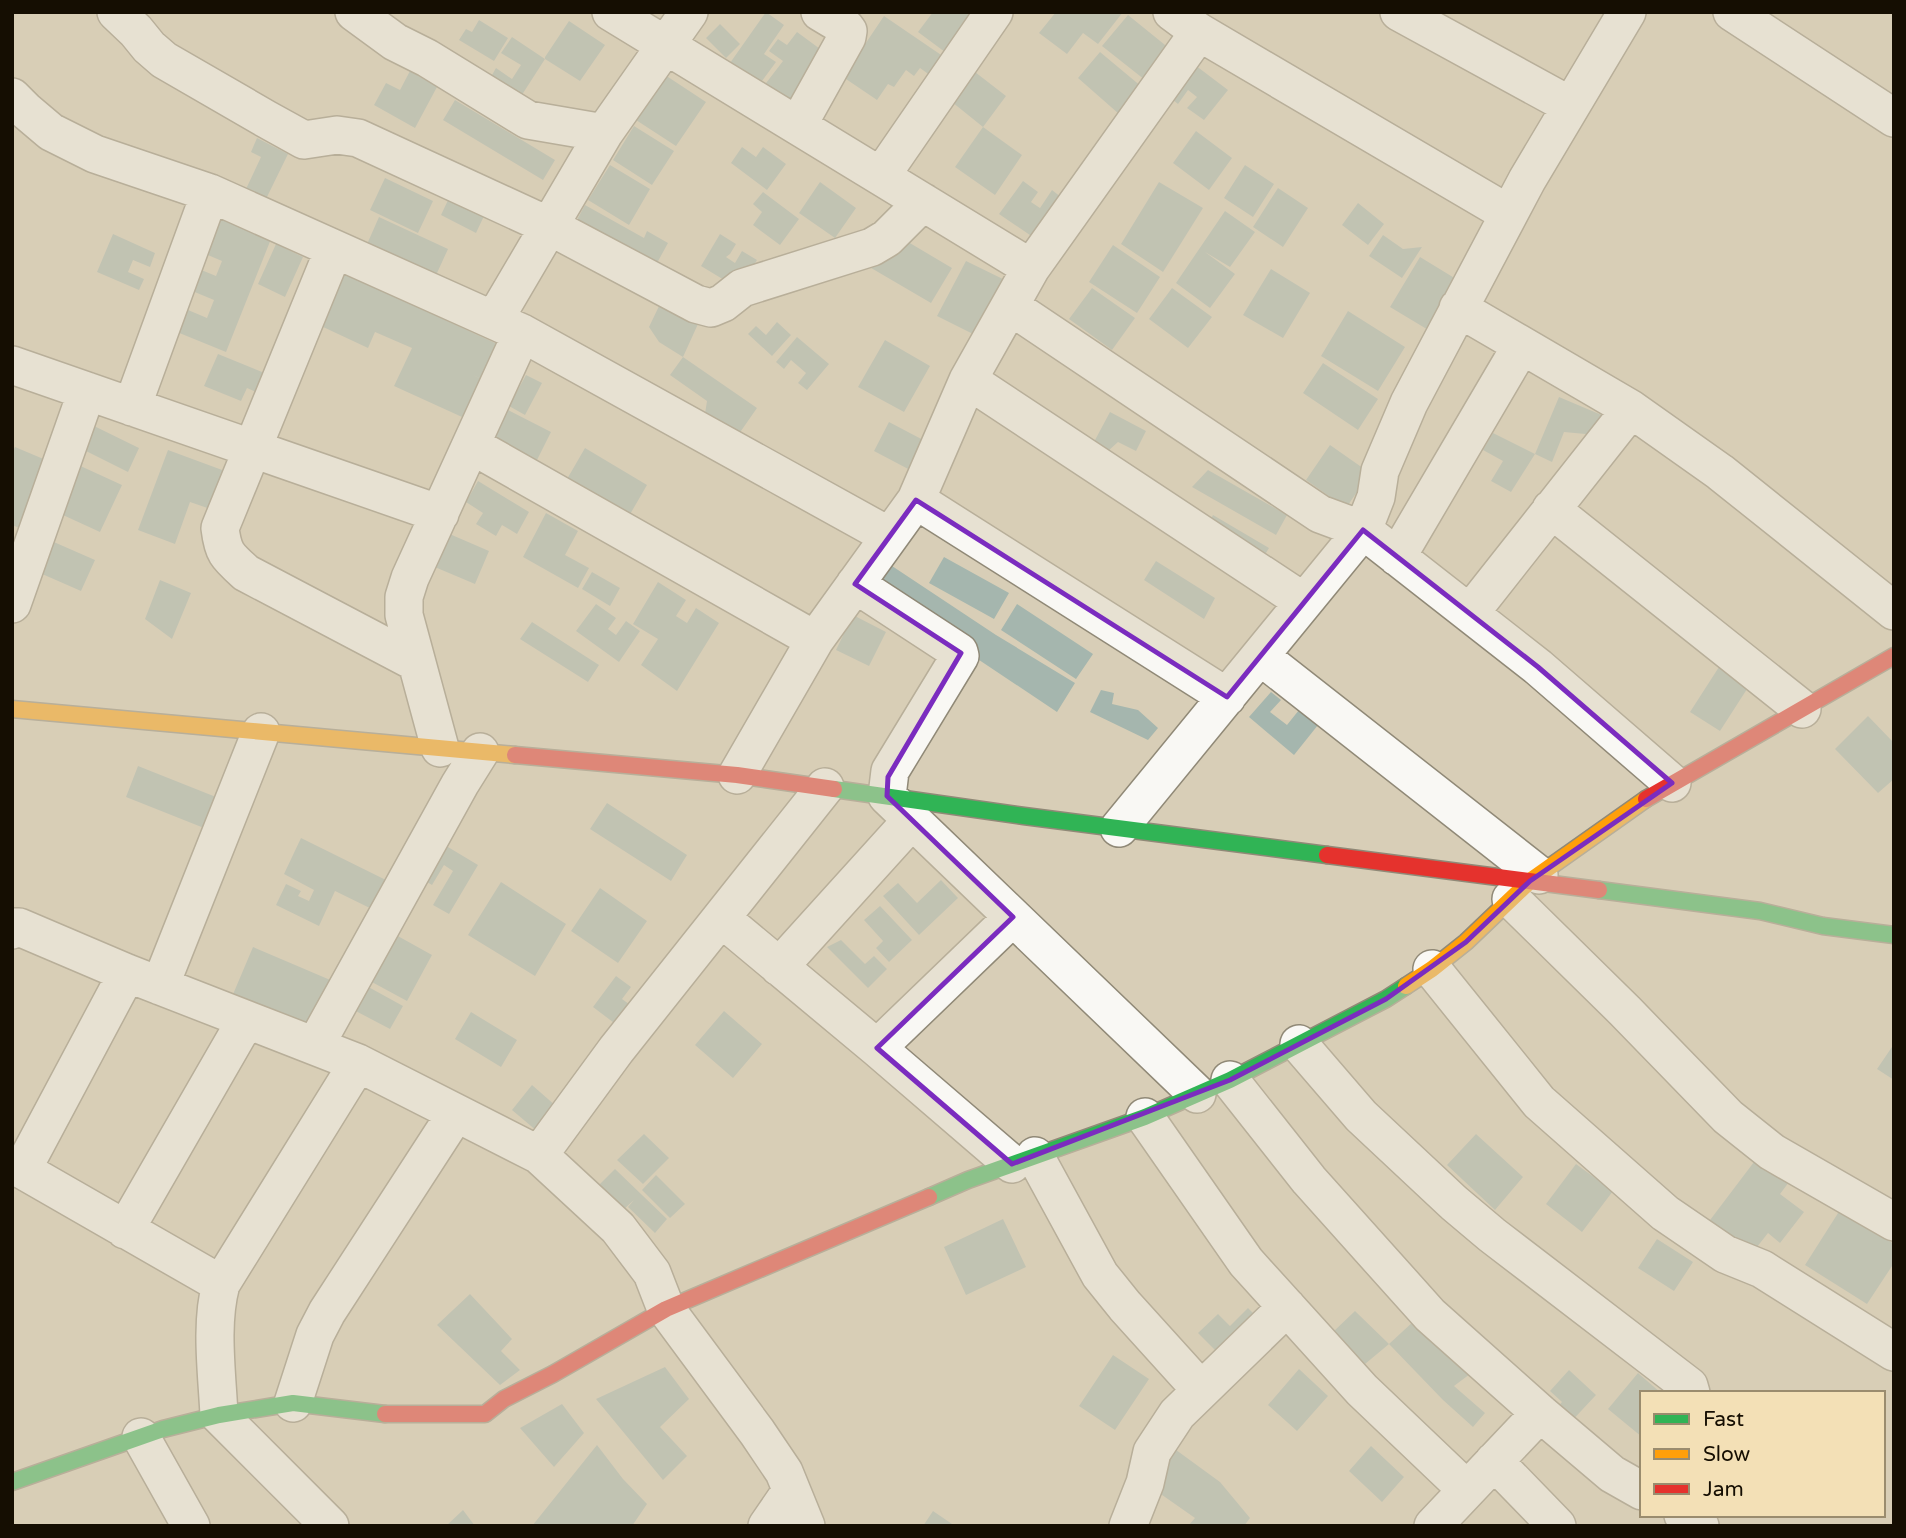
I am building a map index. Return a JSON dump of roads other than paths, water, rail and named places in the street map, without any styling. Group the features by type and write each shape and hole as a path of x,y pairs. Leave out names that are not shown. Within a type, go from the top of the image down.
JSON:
{"street":[{"path":"355,12 395,42 427,58 528,120 604,133"},
{"path":"611,12 1031,268"},
{"path":"440,748 404,615 404,597 410,578 471,445 508,327 549,226 604,133 689,12"},
{"path":"798,125 847,37 848,31 845,27 820,12"},
{"path":"881,176 994,12"},
{"path":"1399,12 1571,106"},
{"path":"1119,828 1363,530 1376,497 1380,471 1409,403 1509,214 1627,12"},
{"path":"1732,12 1894,118"},
{"path":"134,19 149,47 164,60 304,140 337,135 358,138 549,226 696,304 711,307 723,303 743,288 872,247 887,238 923,202"},
{"path":"737,775 815,640 916,500 968,380 1031,268 1186,22 1509,214"},
{"path":"12,97 51,131 95,154 210,194 508,327 889,536"},
{"path":"132,407 210,194"},
{"path":"334,249 220,528 222,547 232,561 246,573 417,663"},
{"path":"1010,306 1320,514 1363,530 1538,667 1672,783"},
{"path":"1458,308 1631,409 1720,472 1894,611"},
{"path":"1397,557 1521,346"},
{"path":"12,365 440,514"},
{"path":"968,380 1304,602"},
{"path":"12,604 87,391"},
{"path":"1469,613 1631,409"},
{"path":"471,445 815,640"},
{"path":"916,500 1227,697"},
{"path":"1551,509 1802,709"},
{"path":"855,584 959,652 960,656 890,771 900,808 1197,1094"},
{"path":"1260,656 1527,885 1625,1011 1728,1117 1772,1153 1894,1222"},
{"path":"12,1482 141,1437 219,1415 293,1403 389,1414 485,1413 504,1399 666,1309 968,1180 1145,1117 1230,1080 1386,999 1432,969 1466,942 1527,885 1648,798 1894,656"},
{"path":"12,709 737,775 825,788 900,808 1119,828 1527,885 1760,911 1823,926 1894,935"},
{"path":"221,1284 17,1167 143,980 261,732"},
{"path":"315,1046 480,752"},
{"path":"539,1155 617,1050 825,788"},
{"path":"779,967 900,808"},
{"path":"877,1048 1013,917"},
{"path":"721,918 877,1048 1023,1160 1100,1275 1201,1390"},
{"path":"12,930 17,926 143,980 358,1063 539,1155 618,1228 652,1273 666,1309 784,1472 806,1526"},
{"path":"1432,969 1539,1102 1665,1213 1725,1254 1762,1269 1894,1352"},
{"path":"125,1230 246,1020"},
{"path":"1299,1044 1361,1116 1454,1203 1689,1386 1690,1391"},
{"path":"330,1526 219,1415 215,1326 221,1284 358,1063"},
{"path":"1230,1080 1309,1180 1421,1305 1612,1474 1638,1481"},
{"path":"293,1403 315,1335 327,1312 456,1113"},
{"path":"1145,1117 1246,1262 1362,1390 1467,1490"},
{"path":"1128,1526 1145,1483 1152,1452 1177,1414 1287,1307"},
{"path":"1433,1526 1540,1413"},
{"path":"141,1437 191,1526"},
{"path":"1494,1461 1557,1526"},
{"path":"767,1526 791,1491"}]}
